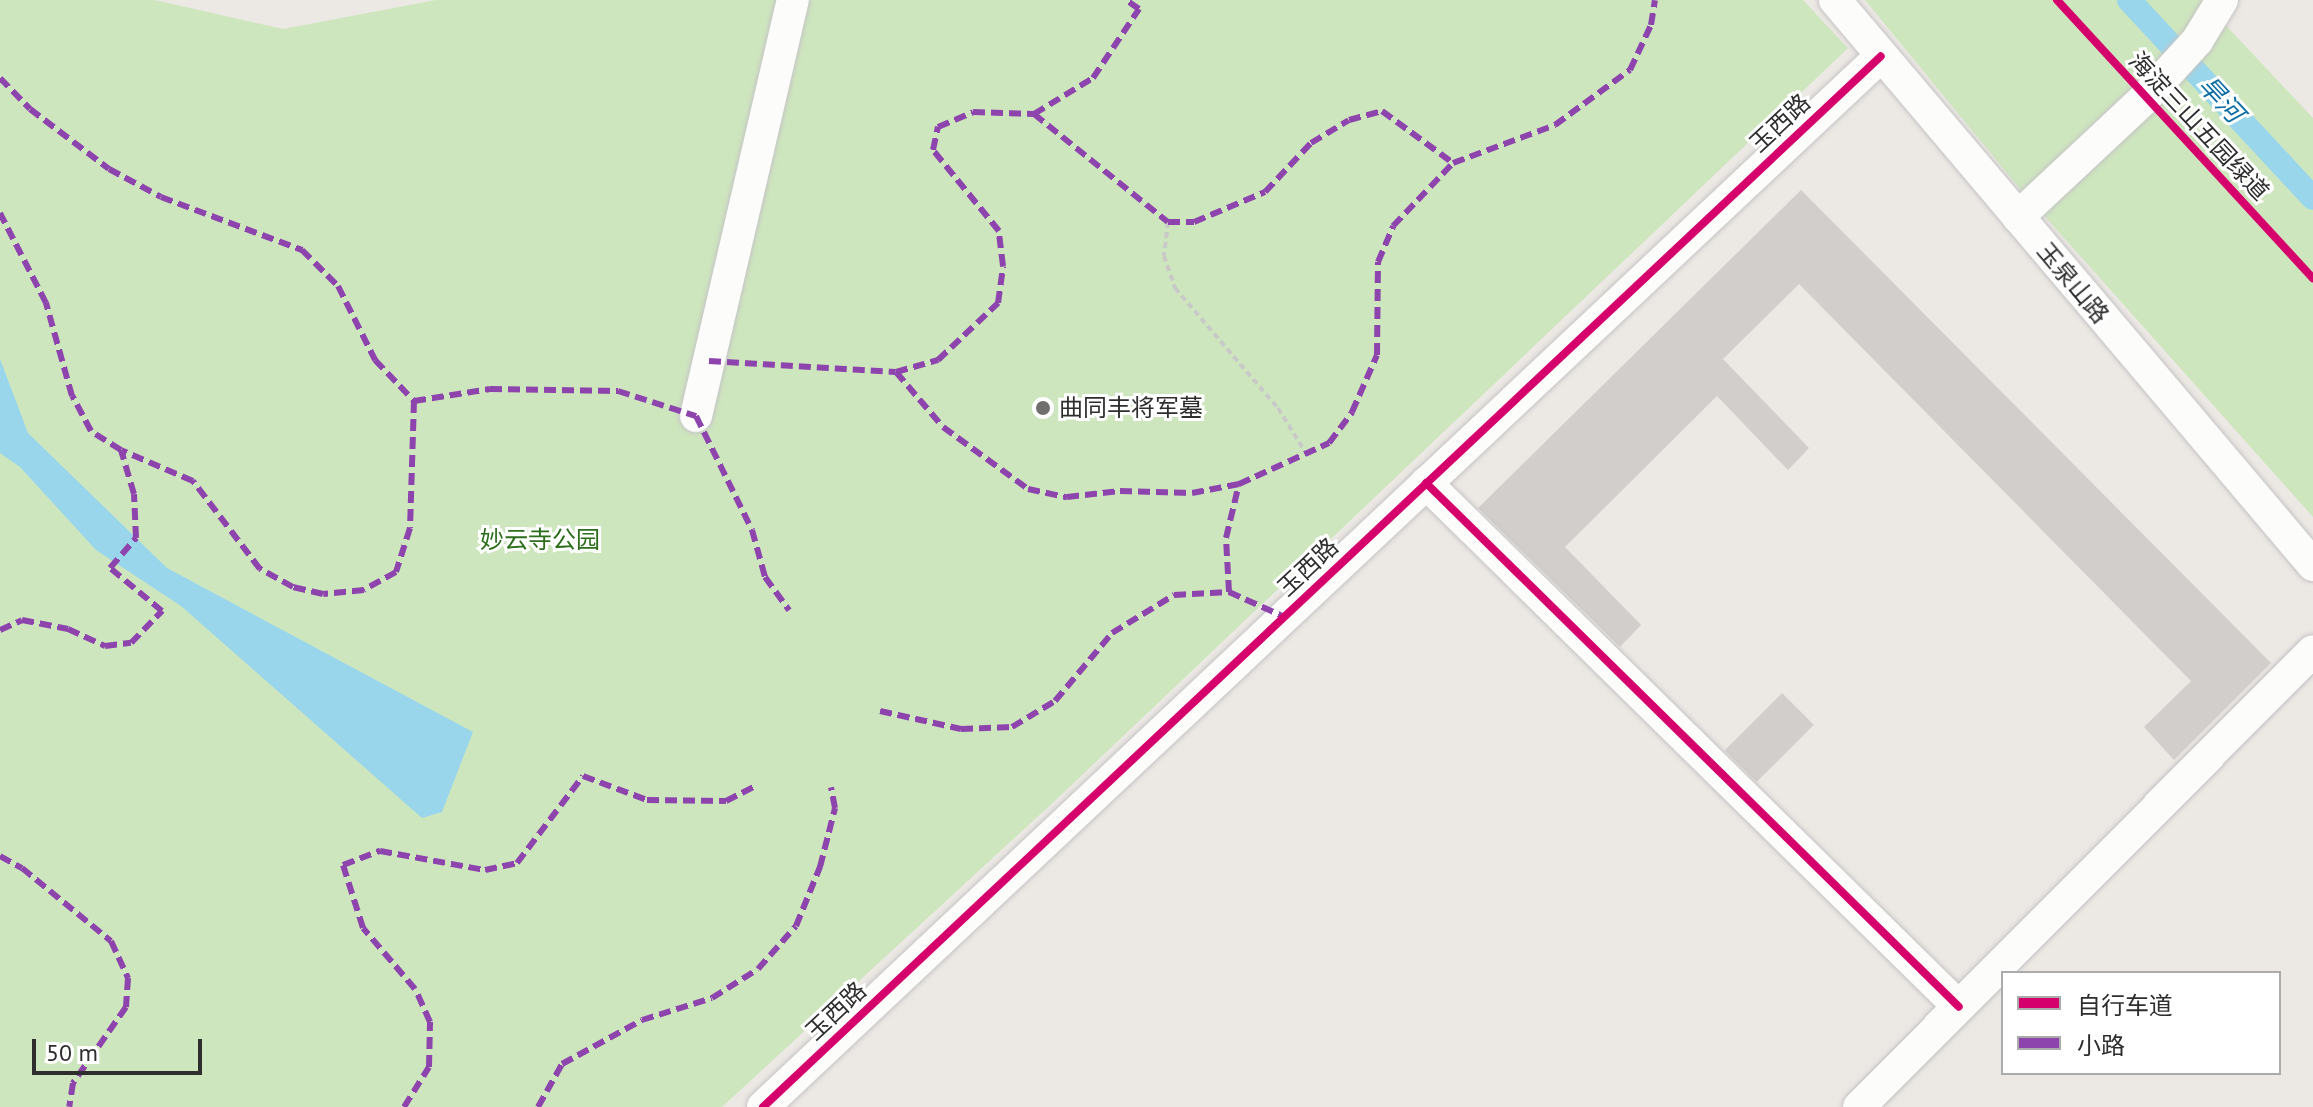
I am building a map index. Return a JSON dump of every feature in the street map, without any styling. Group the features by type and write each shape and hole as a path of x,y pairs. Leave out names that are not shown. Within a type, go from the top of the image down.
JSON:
{"street":[{"path":"696,416 793,0"},
{"name":"玉泉山路","path":"1835,0 2313,565"},
{"path":"2018,217 2144,99 2197,41 2222,0"},
{"name":"玉西路","path":"763,1107 1881,56"},
{"path":"1426,483 1959,1007"},
{"path":"1859,1107 2313,651"}],"path":[{"path":"1168,222 1164,256 1175,288 1278,408 1307,455"}],"green space":[{"name":"妙云寺公园","path":"0,0 155,0 283,29 436,0 1803,0 1848,48 1059,797 722,1107 0,1107"},
{"path":"1865,0 2202,0 2313,118 2313,517 2016,184"}],"water":[{"path":"0,359 28,433 167,568 473,732 442,812 422,818 181,606 96,550 20,467 0,453"}],"building":[{"path":"1801,190 2271,663 2174,760 2144,727 2191,681 1799,284 1723,359 1809,448 1788,470 1717,396 1565,547 1641,625 1620,647 1478,508"},
{"path":"1782,693 1814,725 1757,782 1725,750"}],"waterway":[{"name":"旱河","path":"2129,0 2313,198"}],"marked path":[{"path":"896,372 938,360 998,303 1003,266 999,231 933,150 938,127 973,112 1034,114 1093,78 1139,9 1126,0"},
{"path":"1229,592 1226,538 1239,484 1329,443 1352,412 1377,355 1378,262 1393,226 1453,163 1555,125 1630,70 1651,25 1655,0"},
{"path":"0,78 30,109 109,169 161,197 302,250 338,286 375,360 414,401 410,528 396,572 364,590 323,594 293,587 260,569 193,481 121,450 91,431 72,396 46,303 0,213"},
{"path":"1034,114 1168,222 1194,222 1265,192 1311,143 1349,120 1382,111 1453,163"},
{"path":"709,361 896,372 943,427 1028,489 1067,497 1120,491 1192,493 1239,484"},
{"path":"414,401 490,389 618,391 696,416 752,530 765,577 789,610"},
{"path":"0,630 22,620 68,629 105,646 131,643 162,611 110,568 136,538 134,494 121,450"},
{"path":"880,711 961,729 1012,727 1055,701 1112,633 1174,595 1229,592 1285,617"},
{"path":"404,1107 429,1067 430,1022 415,989 363,928 343,865 380,851 485,870 517,863 583,776 647,800 726,801 757,785"},
{"path":"538,1107 562,1064 642,1020 712,998 758,969 796,926 820,867 835,808 831,787"},
{"path":"0,856 22,868 111,941 128,978 126,1007 73,1083 69,1107"}],"cycle path":[{"name":"海淀三山五园绿道","path":"2057,0 2313,278"},
{"path":"763,1107 1881,56"},
{"path":"1426,483 1959,1007"}],"place":[{"name":"曲同丰将军墓","path":"1043,408"}]}
